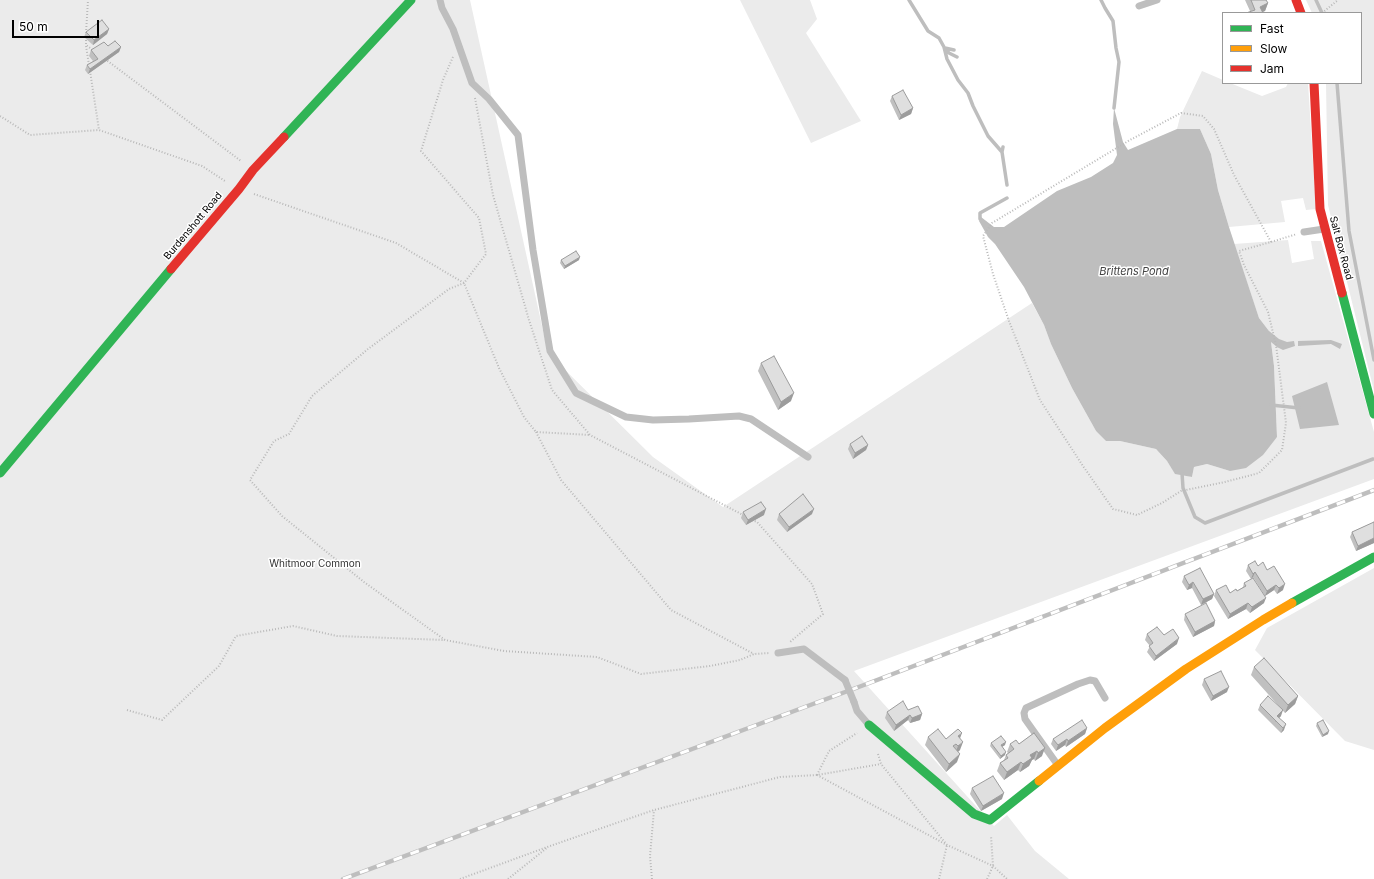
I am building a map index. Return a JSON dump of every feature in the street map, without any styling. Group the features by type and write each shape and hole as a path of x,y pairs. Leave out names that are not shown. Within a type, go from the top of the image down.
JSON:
{"street":[{"name":"Burdenshott Road","path":"0,473 239,189 253,170 411,0"},
{"path":"1296,0 1301,12"},
{"name":"Salt Box Road","path":"1314,84 1320,209 1324,229 1374,414"},
{"path":"869,725 974,814 990,820 1105,728 1186,669 1263,620 1374,558"}],"lane":[{"path":"440,0 442,8 453,29 472,83 488,99 518,135 533,250 550,351 576,393 626,417 660,420 739,416 752,419 808,457"},
{"path":"1139,6 1157,0"},
{"path":"1304,232 1324,229"},
{"path":"778,653 804,649 845,680 857,711 869,725"},
{"path":"1058,766 1026,719 1024,713 1026,708 1090,680 1095,681 1105,698"}],"path":[{"path":"88,0 86,45 98,130"},
{"path":"1323,12 1338,0"},
{"path":"445,640 364,582 282,516 250,480 274,441 289,434 312,396 381,340 449,289 464,283 486,254 479,218 421,151 443,80 458,43"},
{"path":"86,45 98,54"},
{"path":"104,59 253,170"},
{"path":"127,710 162,720 219,666 236,636 293,626 337,636 445,640 504,651 597,657 641,674 710,666 740,660 754,654 778,653 823,614 812,584 757,522 590,435 552,390 529,320 493,195 472,83"},
{"path":"1271,242 1234,175 1214,129 1203,116 1181,113 1112,150 992,223 983,236 993,274 1009,321 1040,400 1113,509 1137,515 1162,503 1181,491 1259,473 1282,450 1286,423 1276,345 1268,312 1244,265 1239,251 1271,242 1304,232"},
{"path":"0,116 30,135 98,130 202,166 239,189 396,243 464,283 499,368 524,417 536,432 561,480 671,610 754,654"},
{"path":"536,432 590,435"},
{"path":"817,775 829,751 869,725"},
{"path":"877,751 881,764 947,845"},
{"path":"460,879 654,810 780,777 817,775 881,764"},
{"path":"817,775 947,845 993,866 1007,879"},
{"path":"652,879 650,856 654,810"},
{"path":"987,879 993,866 990,820"},
{"path":"939,879 947,845"},
{"path":"508,879 550,846"}],"green space":[{"name":"Whitmoor Common","path":"0,0 470,0 548,353 653,457 723,507 1032,303 1044,325 1051,344 1072,388 1096,431 1106,441 1120,441 1156,449 1175,473 1192,477 1194,467 1207,464 1230,471 1277,437 1274,366 1269,331 1259,318 1234,244 1288,240 1292,263 1314,259 1311,241 1321,241 1374,432 1374,479 854,671 994,826 1007,815 1035,851 1069,879 0,879"},
{"path":"740,0 810,0 817,19 806,33 861,121 811,143"},
{"path":"1306,0 1374,0 1374,391 1328,205 1326,84 1362,84 1362,12 1312,12"},
{"path":"1202,71 1222,80 1222,84 1232,84 1262,96 1286,87 1288,84 1308,84 1316,209 1306,210 1303,198 1281,201 1285,222 1229,227 1218,190 1211,154 1200,129 1177,129 1180,117"},
{"path":"1374,568 1374,750 1345,741 1255,650 1267,628"}],"water":[{"name":"Brittens Pond","path":"1114,108 1123,142 1128,150 1177,129 1200,129 1211,154 1218,190 1259,318 1269,331 1279,339 1287,342 1294,341 1295,346 1283,350 1271,342 1274,366 1277,437 1263,455 1246,468 1230,471 1207,464 1194,467 1192,477 1175,474 1167,461 1156,449 1120,441 1106,441 1096,431 1072,388 1051,344 1044,325 1024,287 995,244 988,237 979,221 981,217 994,227 1004,227 1057,191 1091,177 1113,163 1117,155 1113,124"},
{"path":"1331,340 1342,344 1340,349 1331,344 1298,346 1298,341"},
{"path":"1327,382 1339,425 1300,429 1292,396"}],"building":[{"path":"1251,0 1266,0 1268,3 1260,7 1262,12 1249,12 1255,10"},
{"path":"102,20 109,29 94,40 86,32"},
{"path":"115,41 121,47 90,69 87,65 98,59 91,50 104,42 108,46"},
{"path":"903,90 913,108 901,115 892,96"},
{"path":"576,251 580,257 565,266 561,260"},
{"path":"774,356 794,393 781,402 761,363"},
{"path":"862,436 868,445 855,453 850,444"},
{"path":"803,494 814,509 789,527 779,514"},
{"path":"761,502 766,509 748,520 743,512"},
{"path":"1374,522 1374,538 1358,546 1352,532"},
{"path":"1255,561 1258,566 1263,562 1267,570 1274,566 1285,584 1279,588 1276,585 1267,591 1255,572 1253,574 1248,565"},
{"path":"1200,568 1214,594 1203,599 1193,582 1189,585 1184,576"},
{"path":"1253,578 1266,598 1252,607 1248,603 1230,614 1216,590 1226,585 1230,593 1236,589 1237,591 1246,586 1244,583"},
{"path":"1206,603 1215,621 1195,632 1185,614"},
{"path":"1157,627 1164,635 1173,629 1179,638 1156,656 1149,646 1153,643 1147,634"},
{"path":"1264,658 1298,696 1288,705 1254,667"},
{"path":"1221,671 1229,687 1213,696 1204,679"},
{"path":"1268,696 1283,710 1277,716 1286,724 1283,728 1260,705"},
{"path":"903,701 908,710 918,706 922,714 912,718 910,715 896,725 887,712"},
{"path":"1082,720 1087,728 1068,741 1067,739 1058,745 1053,739"},
{"path":"1323,720 1329,731 1323,735 1317,723"},
{"path":"938,729 946,739 958,729 962,733 958,736 963,742 958,746 956,744 953,746 960,754 949,764 928,737"},
{"path":"1034,733 1045,748 1038,753 1037,751 1030,755 1032,758 1023,764 1021,762 1007,772 1000,763 1008,758 1006,755 1014,749 1010,744 1016,740 1019,744"},
{"path":"1001,736 1006,742 1001,745 1006,752 1001,756 991,743"},
{"path":"993,776 1004,793 983,806 972,788"}],"waterway":[{"path":"909,0 928,31 939,38 944,47 947,59 958,80 968,93 988,136 1002,152"},
{"path":"1101,0 1113,21 1119,62 1114,108"},
{"path":"1316,0 1322,12"},
{"path":"945,48 949,53 957,57"},
{"path":"945,48 954,50"},
{"path":"1337,84 1349,231 1374,360"},
{"path":"1003,147 1002,152 1007,185"},
{"path":"980,219 980,213 1007,198"},
{"path":"1271,405 1299,408"},
{"path":"1182,473 1183,488 1195,517 1205,523 1373,459"}],"railway":[{"path":"343,879 864,685 1374,490"}],"traffic: fast":[{"path":"284,137 411,0"},
{"path":"0,473 171,269"},
{"path":"1342,293 1374,414"},
{"path":"1292,603 1374,557"},
{"path":"869,725 974,814 990,820 1039,781"}],"traffic: slow":[{"path":"1039,781 1105,728 1186,669 1292,603"}],"traffic: jam":[{"path":"1296,0 1301,12"},
{"path":"1314,84 1320,209 1342,293"},
{"path":"171,269 239,189 253,170 284,137"}]}
